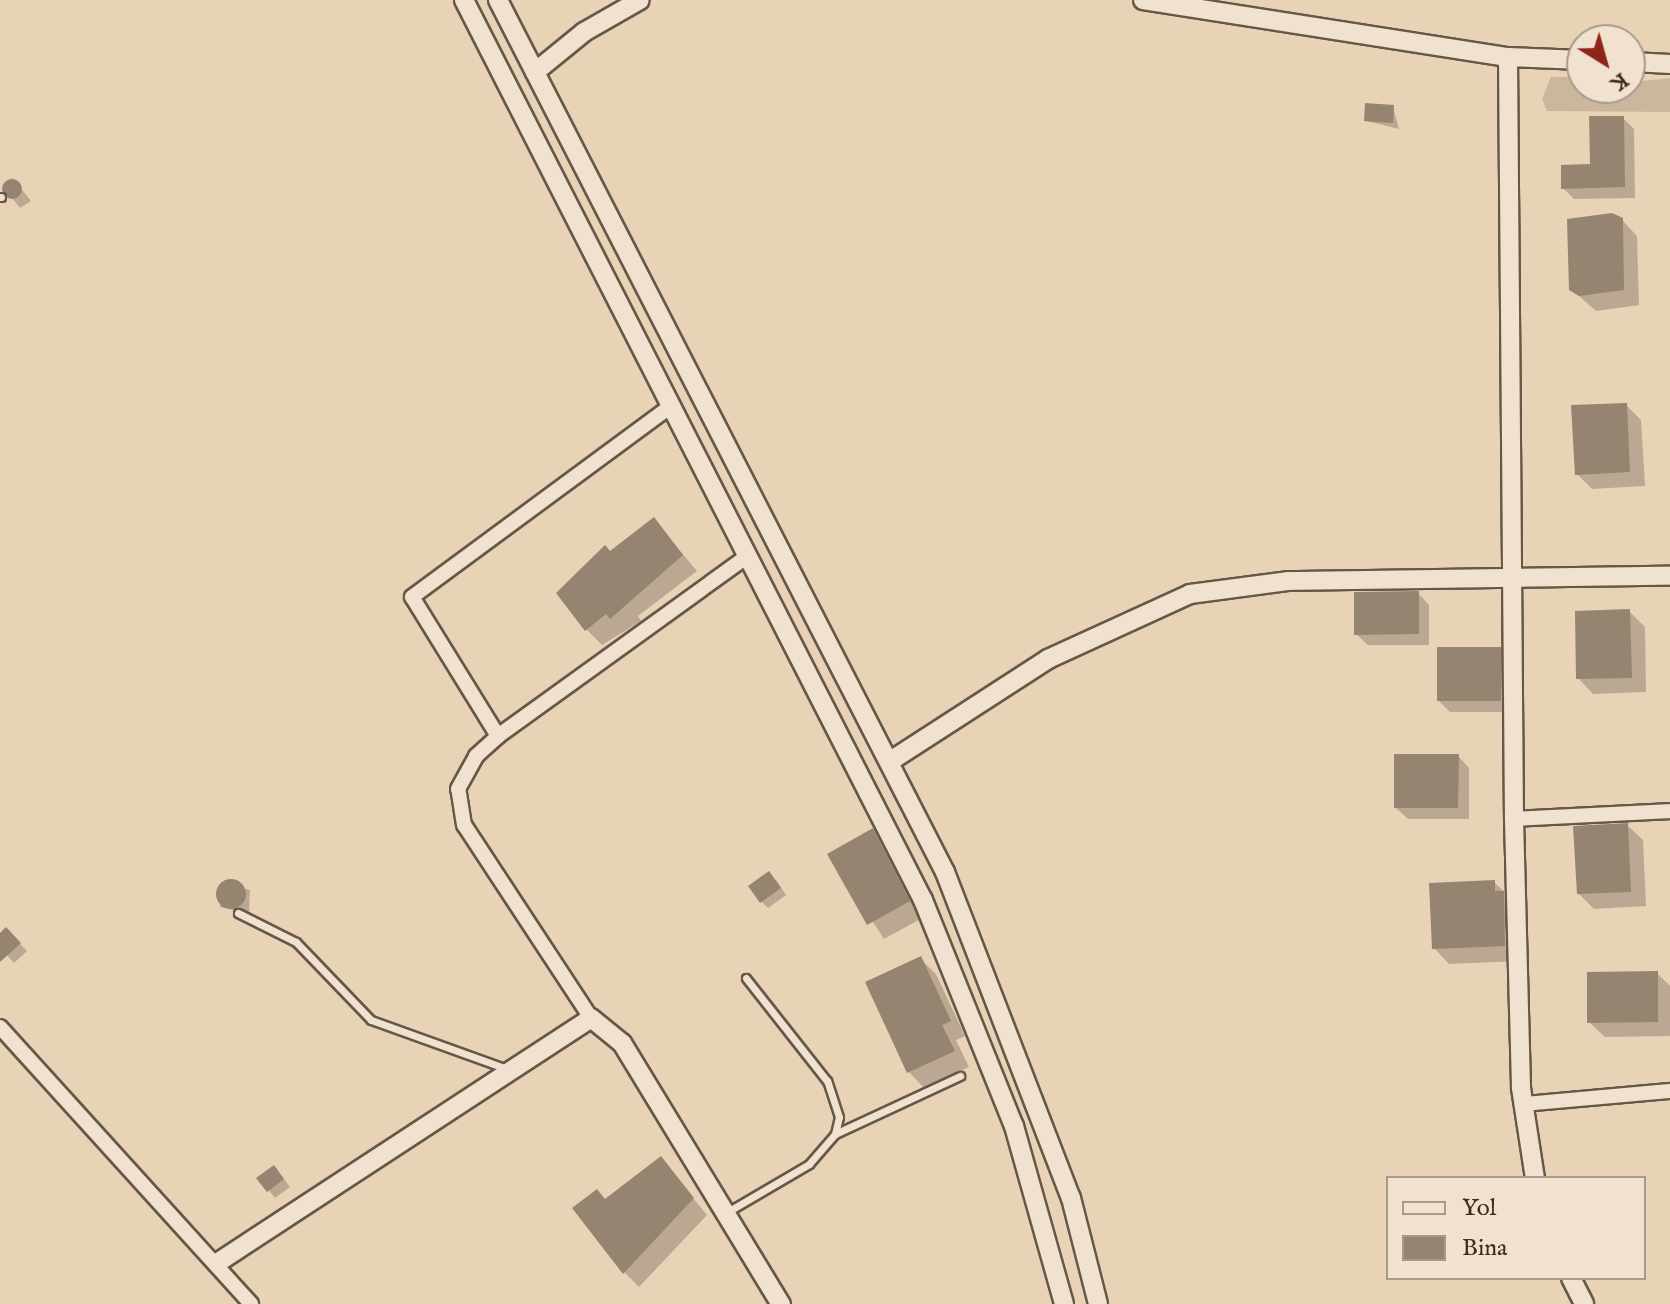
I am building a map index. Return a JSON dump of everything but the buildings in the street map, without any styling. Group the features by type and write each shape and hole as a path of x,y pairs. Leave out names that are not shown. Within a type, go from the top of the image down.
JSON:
{"main road":[{"path":"464,0 749,555 951,966 1014,1126 1064,1304"},
{"path":"498,0 892,760 1017,1051 1071,1198 1098,1304"},
{"path":"535,72 584,32 640,0"},
{"path":"1143,0 1508,57 1566,59"},
{"path":"1508,57 1517,573 1514,819 1524,1104 1535,1176"},
{"path":"1646,63 1670,64"},
{"path":"892,760 1048,659 1155,604 1245,583 1517,573 1670,576"},
{"path":"217,1263 507,1069 591,1018 622,1043 729,1211 781,1304"},
{"path":"1572,1280 1584,1304"}],"street":[{"path":"498,736 412,597 672,405"},
{"path":"591,1018 458,808 464,775 498,736 749,555"},
{"path":"1514,819 1670,811"},
{"path":"0,1027 251,1304"},
{"path":"1524,1104 1670,1091"}],"lane":[{"path":"238,913 296,942 371,1020 507,1069"},
{"path":"746,978 827,1081 837,1099 835,1134"},
{"path":"729,1211 809,1164 835,1134 960,1076"}],"shaded area":[{"path":"1551,77 1566,77 1566,104 1646,104 1646,81 1670,78 1670,112 1547,111 1542,99"}]}
